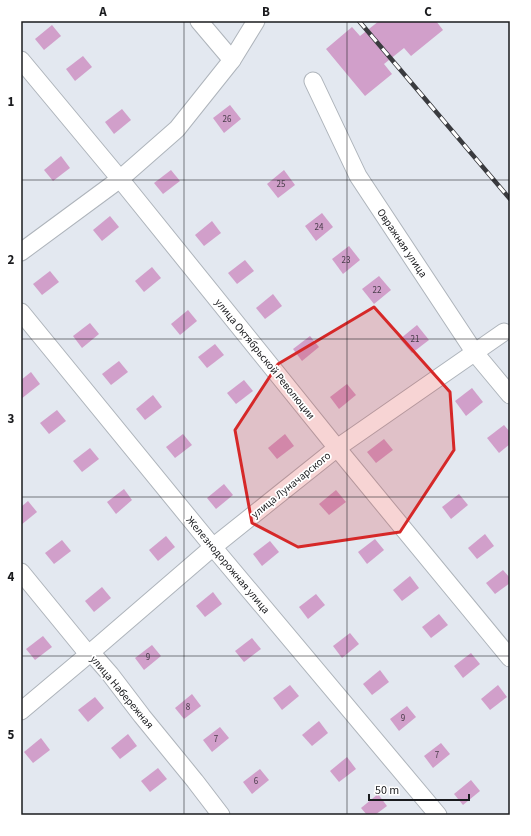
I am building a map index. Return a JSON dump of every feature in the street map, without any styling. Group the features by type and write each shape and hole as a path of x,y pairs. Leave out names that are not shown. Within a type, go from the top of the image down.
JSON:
{"street":[{"path":"199,21 232,60"},
{"path":"21,252 120,179 177,129 232,60 256,21"},
{"name":"улица Октябрьской Революции","path":"21,60 120,179 337,448 510,658"},
{"name":"Овражная улица","path":"313,81 358,176 475,353 510,395"},
{"name":"Железнодорожная улица","path":"21,312 213,547 438,815"},
{"name":"улица Луначарского","path":"21,711 213,547 337,448 504,332"},
{"name":"улица Набережная","path":"21,572 84,649 96,658 110,674 221,815"}],"highlighted area":[{"path":"374,307 450,392 454,450 400,532 298,547 252,523 235,430 278,364"}],"building":[{"path":"379,21 436,21 443,30 411,56 404,48 384,64 392,74 365,96 326,49 352,27 360,36"},
{"path":"52,25 61,36 44,50 35,39"},
{"path":"83,56 92,67 75,81 66,69"},
{"path":"230,105 241,119 224,133 213,118"},
{"path":"122,109 131,120 114,134 105,122"},
{"path":"61,156 70,168 53,181 44,170"},
{"path":"171,170 180,181 163,194 154,183"},
{"path":"284,170 295,185 278,198 267,184"},
{"path":"322,213 333,227 316,241 305,226"},
{"path":"110,216 119,227 102,241 93,230"},
{"path":"212,221 221,233 204,246 195,235"},
{"path":"349,246 360,260 343,274 332,259"},
{"path":"245,260 254,271 237,284 228,273"},
{"path":"152,267 161,278 144,292 135,281"},
{"path":"50,271 59,282 42,295 33,284"},
{"path":"379,276 391,290 374,304 362,289"},
{"path":"273,294 282,306 265,319 256,308"},
{"path":"188,310 197,321 180,335 171,324"},
{"path":"90,323 99,334 82,348 73,336"},
{"path":"417,325 429,340 412,353 400,339"},
{"path":"310,336 319,347 302,361 293,349"},
{"path":"215,344 224,355 207,368 198,357"},
{"path":"119,361 128,372 111,385 102,374"},
{"path":"31,372 40,384 21,399 21,380"},
{"path":"244,380 253,391 236,404 227,393"},
{"path":"347,384 356,395 339,409 330,397"},
{"path":"472,388 483,402 466,416 455,401"},
{"path":"153,395 162,407 145,420 136,409"},
{"path":"57,410 66,421 49,434 40,423"},
{"path":"504,425 510,432 510,444 499,453 487,438"},
{"path":"183,434 192,445 175,458 166,447"},
{"path":"285,434 294,446 277,459 268,448"},
{"path":"384,439 393,450 376,463 367,452"},
{"path":"90,448 99,459 82,472 73,461"},
{"path":"224,484 233,495 216,509 207,498"},
{"path":"124,489 132,500 116,514 107,502"},
{"path":"336,490 346,502 329,515 319,504"},
{"path":"459,494 468,505 451,519 442,507"},
{"path":"28,501 37,512 21,525 21,507"},
{"path":"485,534 494,546 477,559 468,548"},
{"path":"166,536 175,547 158,561 149,550"},
{"path":"375,539 384,550 367,564 358,552"},
{"path":"62,540 71,551 54,564 45,553"},
{"path":"270,541 279,552 262,566 253,554"},
{"path":"503,570 510,578 510,583 495,594 486,583"},
{"path":"410,576 419,588 402,601 393,590"},
{"path":"102,587 111,598 94,612 85,601"},
{"path":"213,592 222,604 205,617 196,606"},
{"path":"316,594 325,605 308,619 299,607"},
{"path":"439,614 448,625 431,638 422,627"},
{"path":"350,633 359,644 342,658 333,646"},
{"path":"43,636 52,647 35,660 26,649"},
{"path":"252,638 261,649 244,662 235,651"},
{"path":"152,645 161,656 144,670 135,658"},
{"path":"471,653 480,664 463,678 454,666"},
{"path":"380,670 389,682 372,695 363,684"},
{"path":"290,685 299,696 282,710 273,698"},
{"path":"498,685 507,697 490,710 481,699"},
{"path":"192,694 201,706 184,719 175,708"},
{"path":"95,697 104,708 88,722 78,710"},
{"path":"407,706 416,717 399,731 390,719"},
{"path":"319,721 328,733 312,746 302,735"},
{"path":"220,727 229,738 212,752 203,740"},
{"path":"128,734 137,746 120,759 111,748"},
{"path":"41,738 50,750 33,763 24,752"},
{"path":"441,743 450,754 433,768 424,756"},
{"path":"347,757 356,769 339,782 330,771"},
{"path":"158,768 167,779 150,792 141,781"},
{"path":"260,769 269,780 252,794 243,782"},
{"path":"471,780 480,791 463,805 454,794"},
{"path":"378,794 387,806 375,815 367,815 361,808"}],"railway":[{"path":"359,21 510,199"}]}
